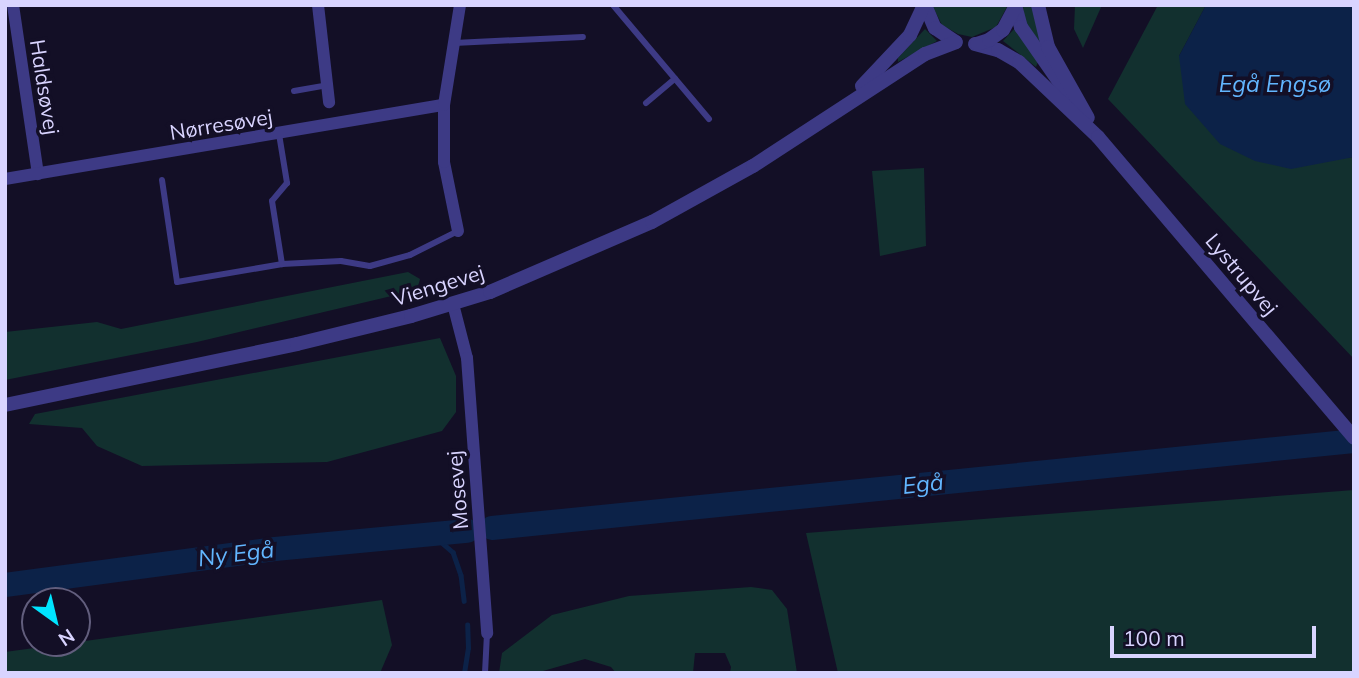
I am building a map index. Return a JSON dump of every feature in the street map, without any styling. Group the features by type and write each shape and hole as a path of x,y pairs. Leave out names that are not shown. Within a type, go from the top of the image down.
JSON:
{"street":[{"name":"Haldsøvej","path":"13,5 38,174"},
{"path":"318,5 328,102"},
{"path":"458,231 444,162 444,105 460,5"},
{"path":"924,5 935,28 956,42"},
{"name":"Viengevej","path":"844,104 910,35 924,5"},
{"path":"975,44 999,33 1009,22 1015,5"},
{"name":"Lystrupvej","path":"1015,5 1017,19 1031,43 1088,118 1098,137"},
{"path":"1038,5 1048,47 1088,118"},
{"name":"Viengevej","path":"5,405 284,347 453,304 582,255 652,222 753,166 844,104 925,54 956,42"},
{"name":"Lystrupvej","path":"956,42 975,44 1004,53 1024,65 1098,137 1354,438"},
{"name":"Nørresøvej","path":"5,179 444,105"},
{"name":"Mosevej","path":"453,304 467,358 487,633"}],"lane":[{"path":"612,5 709,119"},
{"path":"454,43 583,37"},
{"path":"646,103 675,79"},
{"path":"294,91 327,85"},
{"path":"279,134 287,183 272,201 282,264"},
{"path":"162,180 177,282 282,264 341,261 370,266 410,255 458,231"},
{"name":"Mosevej","path":"485,673 487,633"}],"green space":[{"path":"932,5 1008,5 996,27 972,37 958,34 942,25"},
{"path":"1023,5 1034,5 1051,59 1024,20"},
{"path":"1075,5 1102,5 1083,48 1074,29"},
{"path":"1158,5 1206,5 1179,56 1327,160 1354,157 1354,359 1108,99"},
{"path":"1015,28 1038,62 1036,67 1003,41"},
{"path":"925,29 937,41 898,62 898,58"},
{"path":"924,168 926,246 880,256 872,171"},
{"path":"408,272 420,279 417,290 197,342 5,380 5,332 97,322 121,329"},
{"path":"440,338 456,376 456,412 442,431 327,462 142,466 97,446 82,428 29,424 35,414"},
{"path":"1354,490 1354,673 838,673 806,533"},
{"path":"751,587 772,590 787,609 797,673 730,673 731,667 725,653 695,653 693,673 616,673 611,667 585,659 536,673 499,673 502,653 552,615 629,596"},
{"path":"382,600 392,645 380,673 5,673 5,652 21,650 21,657 91,657 91,640"}],"water":[{"name":"Egå Engsø","path":"1206,5 1354,5 1354,157 1291,169 1255,161 1220,144 1185,104 1179,56"}],"waterway":[{"name":"Egå","path":"492,528 1354,441"},
{"name":"Ny Egå","path":"5,585 275,549 467,531"},
{"path":"432,534 453,552 461,575 464,601"},
{"path":"464,673 468,648 467,625"}]}
